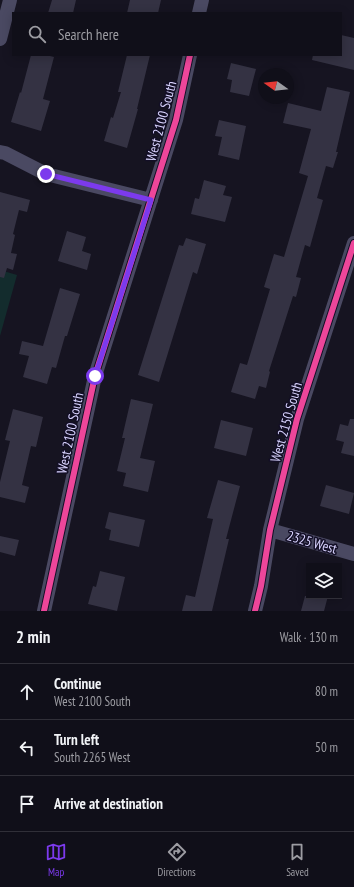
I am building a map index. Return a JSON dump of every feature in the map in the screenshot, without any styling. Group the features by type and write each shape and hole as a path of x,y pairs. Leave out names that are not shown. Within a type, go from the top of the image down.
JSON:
{"street":[{"path":"0,39 10,0"},
{"path":"199,12 202,0"},
{"name":"West 2100 South","path":"44,611 95,376 176,120 190,56"},
{"path":"0,152 5,153 46,174 151,200"},
{"name":"West 2150 South","path":"255,611 261,586 270,530 297,419 354,243"},
{"name":"2325 West","path":"270,530 354,554"}],"green space":[{"path":"0,270 17,275 0,336"}],"building":[{"path":"52,0 76,0 73,12 48,12"},
{"path":"130,0 161,0 158,12 127,12"},
{"path":"342,35 354,38 354,70 312,60 313,56 342,56"},
{"path":"31,56 54,57 43,99 50,101 41,131 11,122 20,92 21,93"},
{"path":"127,56 150,56 138,109 127,148 104,141 111,117 113,118 121,92 118,92"},
{"path":"231,63 256,69 249,96 230,92 232,80 227,79"},
{"path":"327,87 350,92 336,152 338,152 333,168 326,166 317,198 323,200 310,247 305,245 296,277 301,278 296,297 293,296 269,371 266,388 259,386 255,399 231,392 240,363 247,365 270,289 264,287 274,254 284,257 308,176 299,173 311,129 283,123 288,104 321,111"},
{"path":"219,120 246,126 239,160 218,155 222,137 215,136"},
{"path":"204,180 226,186 223,195 232,197 225,222 191,214 195,198 199,199"},
{"path":"0,192 30,200 27,212 19,210 13,234 15,235 11,253 17,254 13,270 7,268 4,278 0,277"},
{"path":"67,231 86,237 82,251 91,254 87,270 58,261"},
{"path":"186,238 206,244 197,274 193,272 159,382 138,375 179,245 183,246"},
{"path":"60,288 80,294 67,336 65,336 56,368 52,367 47,384 23,377 29,356 19,354 22,341 43,346"},
{"path":"131,399 153,404 140,458 155,461 148,492 123,486 126,473 117,471 125,438 122,438"},
{"path":"13,409 43,417 36,447 31,446 22,485 29,487 25,503 0,497 0,482 10,441 5,440"},
{"path":"350,419 354,419 354,456 341,453 344,442 336,440 340,424 348,426"},
{"path":"221,420 253,428 246,456 214,448"},
{"path":"218,480 240,486 226,539 229,539 212,611 182,611 186,595 195,597 213,519 207,518"},
{"path":"326,485 354,493 349,514 320,506"},
{"path":"109,512 145,520 139,547 109,540 111,530 105,528"},
{"path":"0,536 19,540 15,556 0,552"},
{"path":"100,571 125,577 117,611 88,604 93,586 96,587"},
{"path":"305,596 306,599 327,599 324,611 301,611"}],"cycle path":[{"path":"44,611 95,376 176,120 190,56"},
{"path":"255,611 261,586 270,530 297,419 354,243"}],"route":[{"path":"46,174 151,200 95,376"}]}
